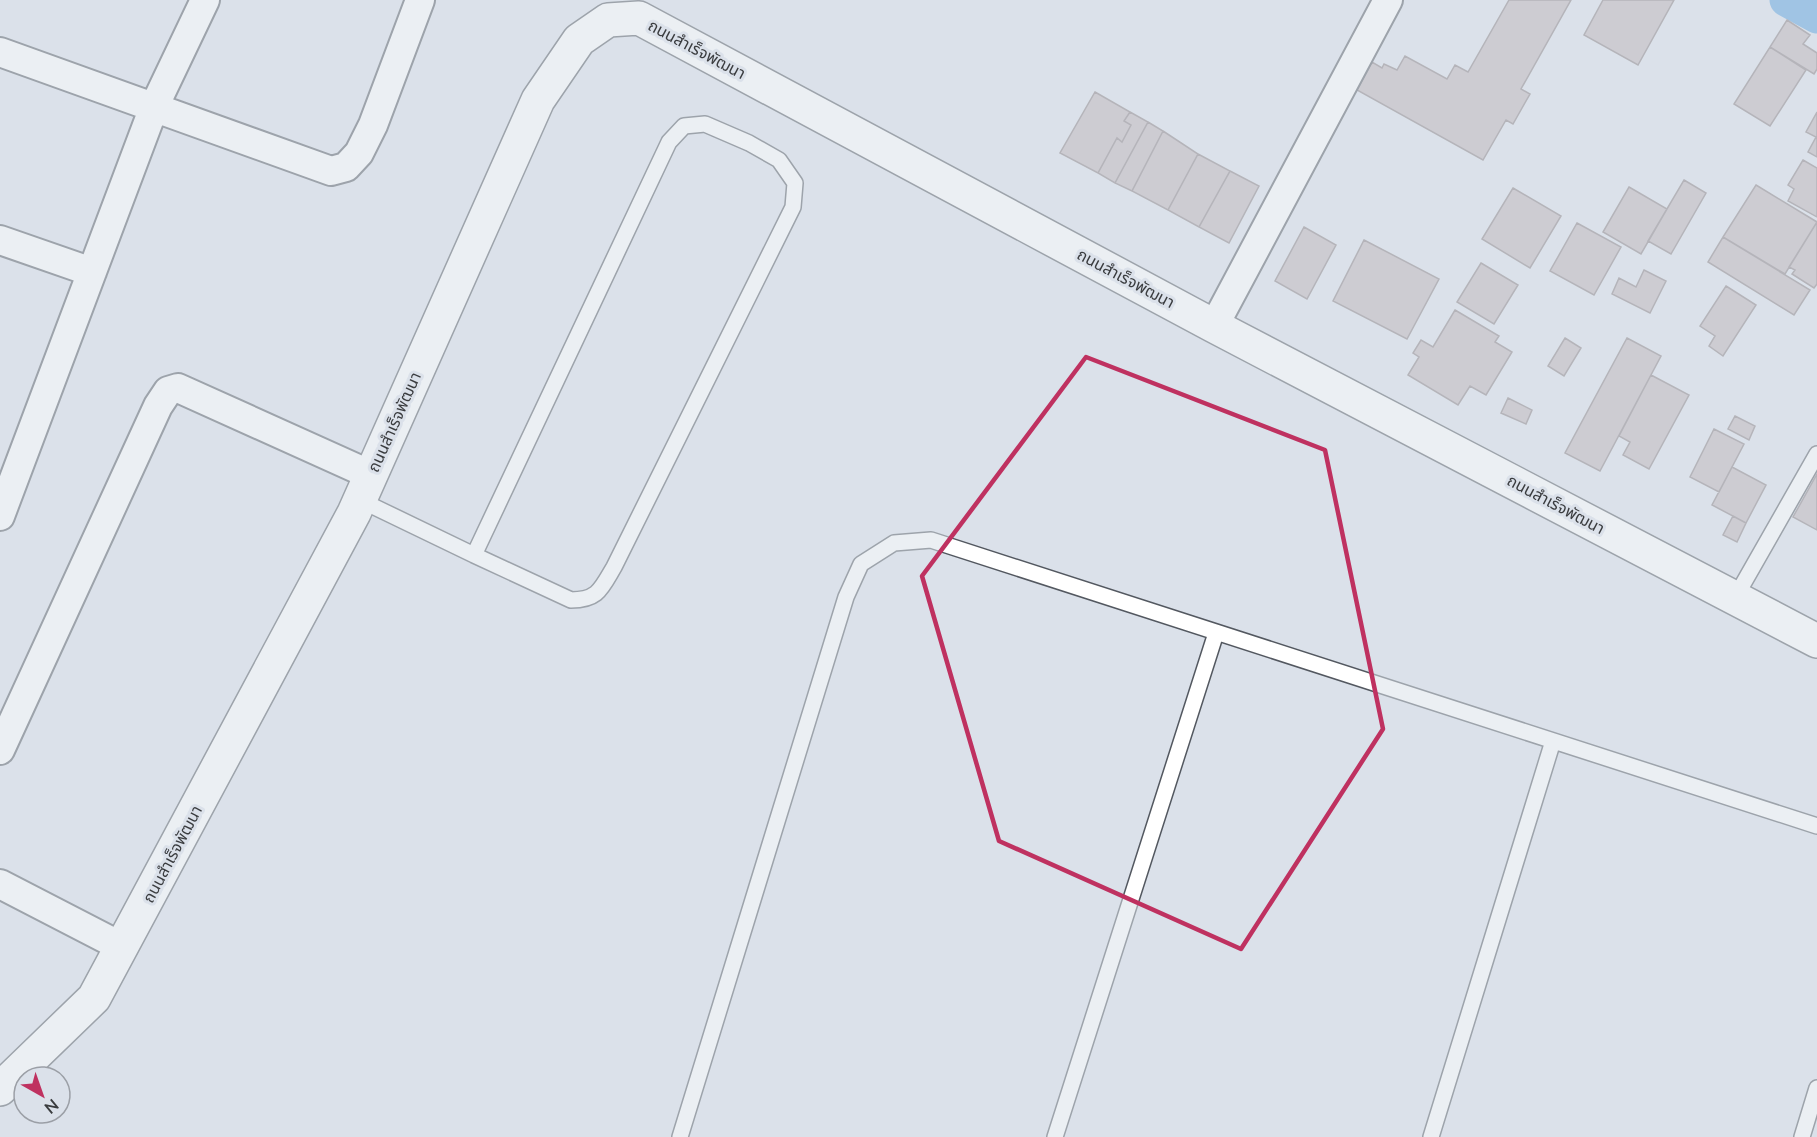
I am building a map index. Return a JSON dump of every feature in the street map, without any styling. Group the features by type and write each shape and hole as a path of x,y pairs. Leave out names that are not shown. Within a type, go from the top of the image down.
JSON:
{"street":[{"path":"0,516 154,107 205,0"},
{"path":"0,52 331,171 346,167 359,153 373,125 420,0"},
{"path":"1214,326 1388,0"},
{"name":"ถนนสำเร็จพัฒนา","path":"0,1089 94,998 365,487 538,100 579,40 608,20 639,18 1214,326 1817,641"},
{"path":"0,240 92,272"},
{"path":"0,750 158,406 168,391 178,388 365,487"},
{"path":"0,884 122,947"}],"lane":[{"path":"365,487 474,555 570,600 585,600 601,591 793,207 795,183 779,160 749,143 705,124 684,126 669,142 474,555"},
{"path":"1735,598 1817,454"},
{"path":"680,1137 846,597 861,564 894,543 931,540 1817,826"},
{"path":"1055,1137 1216,633"},
{"path":"1431,1137 1553,741"},
{"path":"1802,1137 1817,1088"}],"highlighted area":[{"path":"1086,357 1325,450 1383,729 1241,949 999,841 922,576"}],"building":[{"path":"1509,0 1571,0 1521,89 1530,94 1513,124 1506,120 1483,160 1357,90 1372,62 1382,68 1384,64 1397,70 1405,56 1447,79 1455,65 1468,72"},
{"path":"1603,0 1674,0 1638,65 1584,35"},
{"path":"1787,20 1810,35 1803,44 1817,53 1817,69 1814,74 1770,47"},
{"path":"1770,47 1806,70 1770,126 1734,104"},
{"path":"1095,92 1130,112 1124,121 1131,125 1122,142 1117,138 1098,173 1060,153"},
{"path":"1130,112 1148,122 1115,183 1098,173 1117,138 1122,142 1131,125 1124,121"},
{"path":"1817,112 1817,157 1808,152 1816,137 1806,132"},
{"path":"1148,122 1163,131 1132,191 1115,183"},
{"path":"1163,131 1198,154 1168,210 1132,191"},
{"path":"1198,154 1230,171 1199,227 1168,210"},
{"path":"1803,160 1817,168 1817,217 1788,201 1794,189 1788,185"},
{"path":"1230,171 1259,186 1229,243 1199,227"},
{"path":"1684,180 1706,193 1671,254 1648,241"},
{"path":"1756,185 1817,222 1785,274 1723,237"},
{"path":"1629,187 1667,209 1641,254 1603,232"},
{"path":"1513,188 1561,216 1530,268 1482,239"},
{"path":"1817,222 1817,284 1814,288 1792,274 1795,270 1789,267"},
{"path":"1577,223 1621,247 1594,295 1550,271"},
{"path":"1304,227 1336,245 1307,299 1275,281"},
{"path":"1723,237 1810,290 1794,315 1708,262"},
{"path":"1364,240 1439,279 1407,339 1333,301"},
{"path":"1481,263 1518,285 1494,324 1457,302"},
{"path":"1644,270 1666,281 1650,313 1612,294 1619,278 1636,287"},
{"path":"1726,286 1756,305 1723,356 1709,346 1715,336 1700,326"},
{"path":"1455,310 1499,336 1495,342 1512,352 1486,395 1470,386 1458,405 1408,375 1419,357 1413,353 1421,340 1433,347"},
{"path":"1565,338 1581,348 1564,376 1548,366"},
{"path":"1627,338 1661,356 1600,471 1565,453"},
{"path":"1651,375 1689,395 1649,469 1623,455 1630,442 1619,436"},
{"path":"1508,398 1532,410 1526,424 1501,413"},
{"path":"1735,416 1755,426 1749,440 1728,429"},
{"path":"1714,429 1744,444 1719,492 1690,477"},
{"path":"1732,467 1766,485 1746,523 1712,505"},
{"path":"1817,474 1817,530 1793,517"},
{"path":"1733,516 1746,523 1737,542 1723,535"}],"waterway":[{"path":"1786,0 1817,17"}]}
